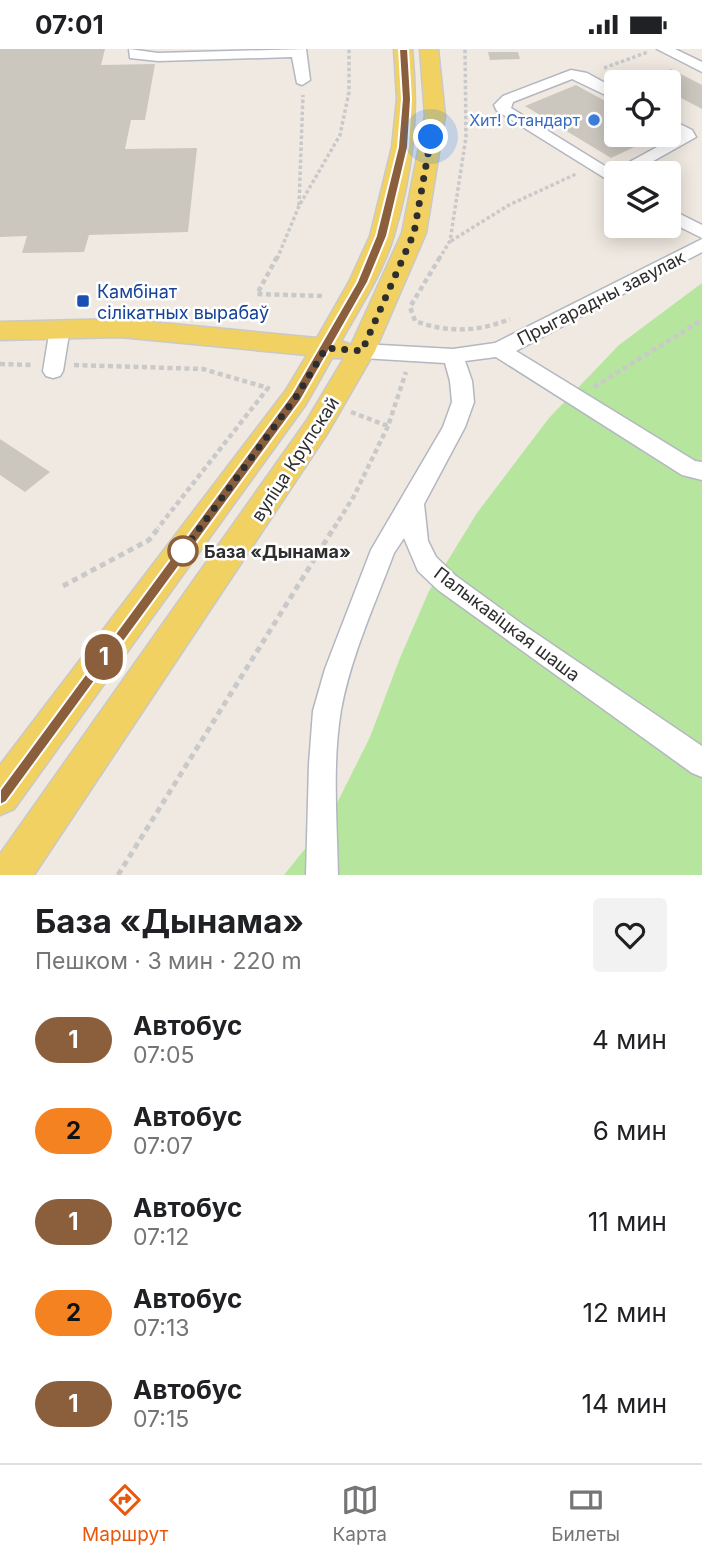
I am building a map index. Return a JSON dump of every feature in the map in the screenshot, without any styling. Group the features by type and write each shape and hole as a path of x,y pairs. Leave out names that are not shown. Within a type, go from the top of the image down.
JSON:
{"main road":[{"name":"вуліца Крупскай","path":"0,796 296,397 362,282 382,236 403,147 407,99 403,49"},
{"name":"вуліца Крупскай","path":"10,875 317,427 362,351 414,233 435,116 429,49"},
{"path":"0,331 121,328 362,351"}],"street":[{"path":"136,49 135,55 158,57 299,50"},
{"path":"664,49 702,68"},
{"path":"604,88 584,77 571,74 508,99 502,105 505,111 604,171"},
{"path":"681,130 688,137 681,141"},
{"path":"644,161 670,147"},
{"path":"681,221 702,233"},
{"name":"Прыгарадны завулак","path":"362,351 453,356 499,350 533,335 702,245"},
{"path":"54,368 60,328"},
{"path":"499,350 690,469 702,471"},
{"path":"322,875 323,764 327,712 338,669 383,550 412,504 454,426 463,402 461,381 453,356"},
{"name":"Палыкавіцкая шаша","path":"412,504 416,541 427,564 447,583 702,763"}],"lane":[{"path":"299,50 302,80"}],"path":[{"path":"323,296 257,294 276,260 299,206 340,135 349,92 349,49"},
{"path":"465,49 467,137 450,241 410,307 415,321 425,325 475,332 518,315"},
{"path":"584,77 640,51 684,60"},
{"path":"299,206 304,105 302,80"},
{"path":"450,241 509,205 594,166"},
{"path":"575,398 702,320"},
{"path":"422,336 425,325"},
{"path":"0,364 54,368 202,369 268,388 149,540 64,586"},
{"path":"118,875 354,496 388,426 408,367"},
{"path":"351,412 388,426"}],"green space":[{"path":"702,283 702,875 284,875 329,819 370,737 429,591 477,513 549,418 619,345"}],"building":[{"path":"0,49 105,49 101,65 155,64 145,120 131,120 125,149 197,148 188,232 89,235 84,252 22,253 27,236 0,237"},
{"path":"488,52 518,52 520,59 490,60"},
{"path":"681,74 702,85 702,109 681,98"},
{"path":"576,85 604,100 604,147 634,147 611,158 525,106"},
{"path":"0,439 50,472 25,492 0,475"}],"bus line":[{"name":"1","path":"0,796 296,397 362,282 382,236 403,147 407,99 403,49"}],"place":[{"name":"Хит! Стандарт","path":"594,120"},
{"name":"Камбінат сілікатных вырабаў","path":"83,301"},
{"name":"База «Дынама»","path":"183,551"}],"route":[{"path":"183,551 180,555 296,397 326,348 362,351 414,233 431,137"}]}
